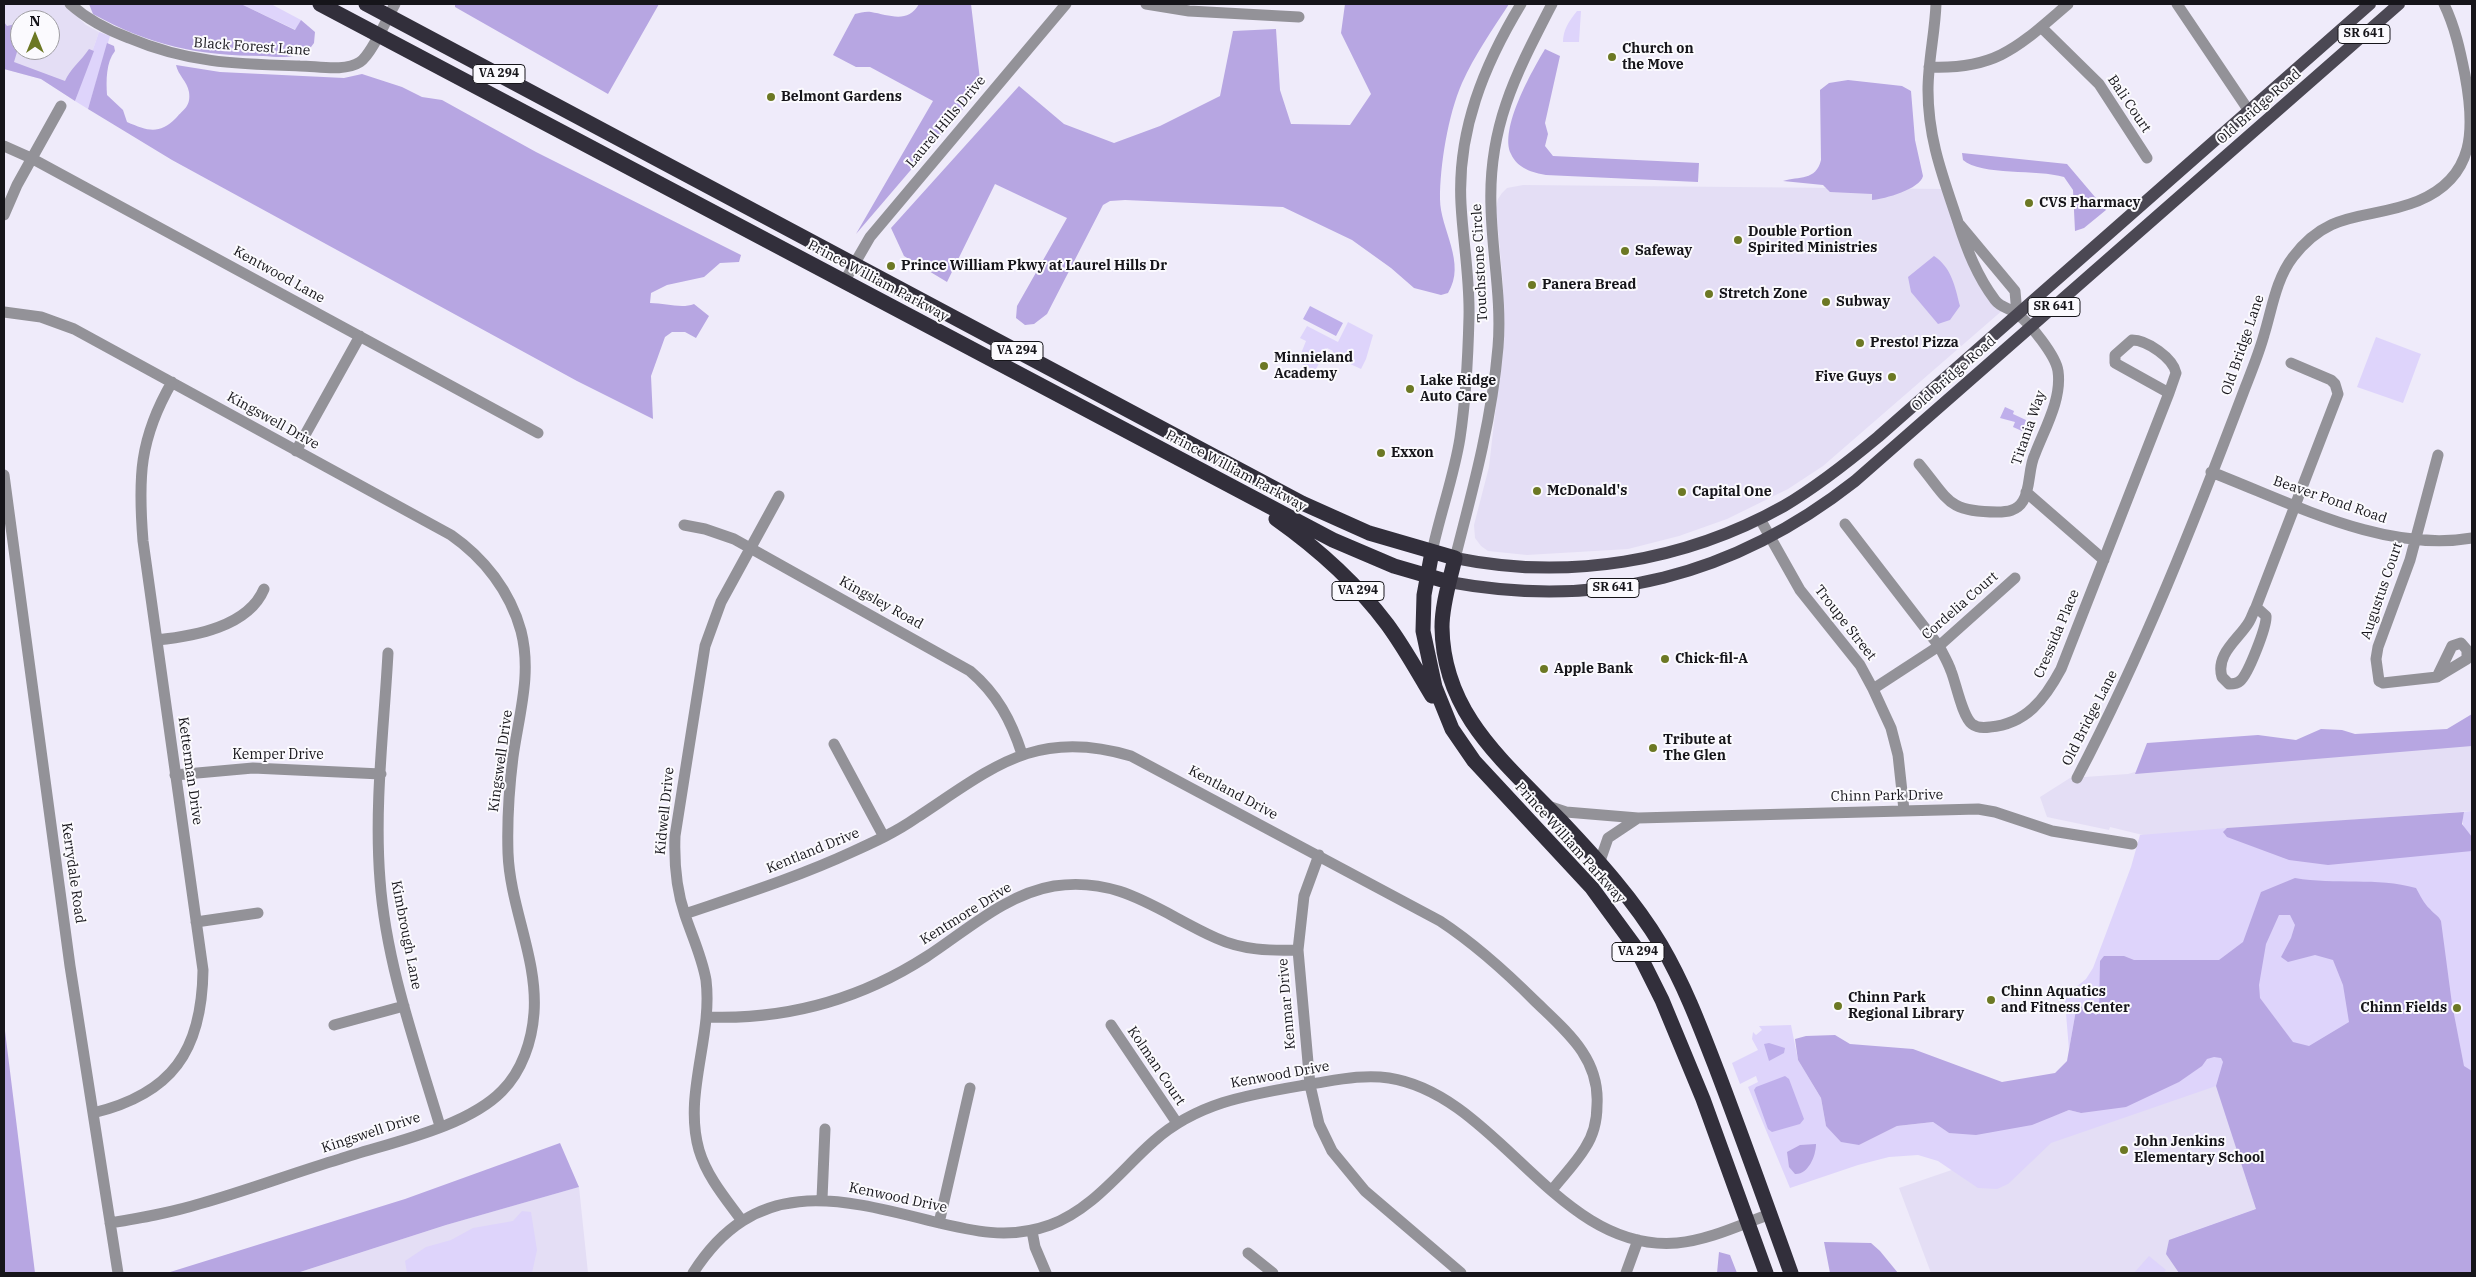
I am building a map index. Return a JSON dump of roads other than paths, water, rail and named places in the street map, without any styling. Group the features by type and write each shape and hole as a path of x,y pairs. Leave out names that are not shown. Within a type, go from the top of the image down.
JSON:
{"highway":[{"name":"Prince William Parkway","path":"320,4 1228,486 1360,553 1449,582"},
{"name":"Prince William Parkway","path":"366,4 391,10 854,264 1306,505 1369,533 1455,558 1443,615 1443,642 1447,665 1458,694 1474,725 1494,753 1599,864 1645,921 1683,987 1733,1112 1791,1273"},
{"name":"VA 294","path":"1228,486 1320,553 1352,584 1387,623 1452,729"},
{"name":"Prince William Parkway","path":"1432,552 1422,619 1424,642 1435,687 1452,729 1474,761 1592,888 1636,948 1662,1000 1703,1099 1766,1273"}],"main road":[{"name":"Old Bridge Road","path":"1455,558 1502,566 1541,569 1608,565 1681,549 1715,538 1760,519 1818,485 1844,465 2370,4"},
{"name":"Old Bridge Road","path":"1449,582 1525,592 1574,592 1624,587 1682,574 1721,560 1770,538 1802,520 1855,481 2399,4"}],"street":[{"name":"Black Forest Lane","path":"70,4 96,24 151,47 201,60 225,63 350,66 365,57 391,10"},
{"name":"Laurel Hills Drive","path":"844,282 870,237 1066,4"},
{"path":"1146,4 1189,11 1299,17"},
{"name":"Touchstone Circle","path":"1432,552 1460,440 1464,402 1469,316 1461,202 1467,133 1480,83 1492,54 1521,4"},
{"name":"Touchstone Circle","path":"1455,558 1487,427 1498,346 1498,292 1490,208 1495,143 1508,94 1552,4"},
{"path":"1936,4 1929,67 1929,115 1933,142 1943,182 1969,258 2000,305 2017,314"},
{"path":"1929,67 1957,68 1986,62 2001,56 2068,4"},
{"path":"2177,4 2249,111"},
{"name":"Old Bridge Lane","path":"2077,778 2113,710 2148,633 2263,338 2278,285 2293,257 2317,233 2343,219 2401,207 2433,193 2450,179 2463,161 2468,149 2472,122 2458,42 2444,4"},
{"name":"Bali Court","path":"2041,26 2103,89 2147,158"},
{"path":"4,215 31,158 61,106"},
{"name":"Kentwood Lane","path":"4,146 31,158 538,434"},
{"path":"1957,221 2014,291 2017,314"},
{"name":"Kingswell Drive","path":"4,312 41,317 74,329 463,543 488,567 499,582 514,611 520,631 525,663 525,692 510,785 508,855 515,905 532,977 534,995 532,1032 522,1062 504,1089 480,1110 440,1126 198,1205 110,1223"},
{"name":"Titania Way","path":"2017,314 2053,354 2059,381 2053,408 2030,464 2026,492"},
{"path":"296,451 360,336"},
{"name":"Cressida Place","path":"1845,524 1939,646 1950,668 1966,717 1971,724 1980,728 1995,727 2023,717 2042,701 2061,669 2104,560 2169,393 2174,379 2174,367 2171,362 2143,342 2132,340 2115,355 2116,363 2169,393"},
{"path":"2256,607 2266,616 2263,634 2243,678 2234,684 2229,684 2222,677 2220,665 2230,646 2249,622 2256,607 2338,394 2336,384 2331,380 2291,363"},
{"name":"Ketterman Drive","path":"93,1113 116,1108 146,1094 162,1082 183,1057 195,1028 202,990 203,970 143,541 139,483 149,433 162,399 172,382"},
{"path":"2415,540 2438,455"},
{"path":"1919,464 1952,503 1968,512 2006,512 2013,510 2022,503 2026,492 2104,560"},
{"name":"Beaver Pond Road","path":"2211,472 2368,531 2415,540 2440,542 2472,538"},
{"name":"Kerrydale Road","path":"4,475 70,966 118,1273"},
{"name":"Kidwell Drive","path":"742,1221 707,1169 697,1139 695,1100 707,1017 705,978 676,879 675,836 702,655 721,602 752,549 779,496"},
{"name":"Troupe Street","path":"1760,519 1800,590 1848,649 1873,689 1887,720 1898,755 1904,810"},
{"name":"Kingsley Road","path":"684,525 726,536 752,549 970,671 984,683 1002,707 1022,754"},
{"name":"Augustus Court","path":"2415,540 2400,591 2378,647 2376,671 2379,681 2383,683 2438,677"},
{"name":"Cordelia Court","path":"1873,689 1939,646 2015,578"},
{"path":"157,640 199,633 231,621 250,610 264,589"},
{"name":"Kimbrough Lane","path":"388,653 378,849 380,882 392,957 404,1006 440,1126"},
{"path":"834,744 884,837"},
{"name":"Kentland Drive","path":"685,914 798,874 884,837 914,820 988,770 1022,754 1046,748 1074,746 1112,750 1131,756 1416,907 1459,933 1509,975 1579,1045 1594,1071 1597,1111 1594,1126 1585,1149 1552,1190"},
{"name":"Kemper Drive","path":"175,774 253,768 381,774"},
{"name":"Chinn Park Drive","path":"1544,804 1566,812 1638,818 1978,809 1995,812 2052,831 2132,844"},
{"path":"1599,864 1608,838 1638,818"},
{"name":"Kenmar Drive","path":"1319,855 1304,896 1298,950 1310,1085 1319,1124 1327,1143 1346,1170 1365,1191 1461,1273"},
{"name":"Kentmore Drive","path":"707,1017 735,1018 780,1015 842,999 900,973 1003,905 1019,897 1054,886 1076,884 1112,888 1152,903 1216,938 1233,945 1258,950 1298,950"},
{"path":"196,922 258,913"},
{"path":"334,1025 404,1006"},
{"name":"Kolman Court","path":"1111,1025 1177,1123"},
{"name":"Kenwood Drive","path":"693,1273 716,1244 742,1221 752,1215 785,1204 822,1199 875,1207 987,1234 1032,1231 1065,1218 1086,1205 1151,1143 1177,1123 1193,1114 1229,1099 1310,1085 1372,1077 1390,1078 1424,1088 1459,1110 1589,1220 1609,1231 1638,1240 1676,1243 1695,1241 1770,1214"},
{"path":"939,1223 970,1088"},
{"path":"822,1199 825,1129"},
{"path":"1032,1231 1035,1247 1046,1273"},
{"path":"1626,1273 1638,1240"},
{"path":"1248,1252 1273,1273"}],"place":[{"name":"Church on the Move","path":"1612,57"},
{"name":"Belmont Gardens","path":"771,97"},
{"name":"CVS Pharmacy","path":"2029,203"},
{"name":"Double Portion Spirited Ministries","path":"1738,240"},
{"name":"Safeway","path":"1625,251"},
{"name":"Prince William Pkwy at Laurel Hills Dr","path":"891,266"},
{"name":"Panera Bread","path":"1532,285"},
{"name":"Stretch Zone","path":"1709,294"},
{"name":"Subway","path":"1826,302"},
{"name":"Presto! Pizza","path":"1860,343"},
{"name":"Minnieland Academy","path":"1264,366"},
{"name":"Five Guys","path":"1892,377"},
{"name":"Lake Ridge Auto Care","path":"1410,389"},
{"name":"Exxon","path":"1381,453"},
{"name":"McDonald's","path":"1537,491"},
{"name":"Capital One","path":"1682,492"},
{"name":"Chick-fil-A","path":"1665,659"},
{"name":"Apple Bank","path":"1544,669"},
{"name":"Tribute at The Glen","path":"1653,748"},
{"name":"Chinn Aquatics and Fitness Center","path":"1991,1000"},
{"name":"Chinn Park Regional Library","path":"1838,1006"},
{"name":"Chinn Fields","path":"2457,1008"},
{"name":"John Jenkins Elementary School","path":"2124,1150"}]}
